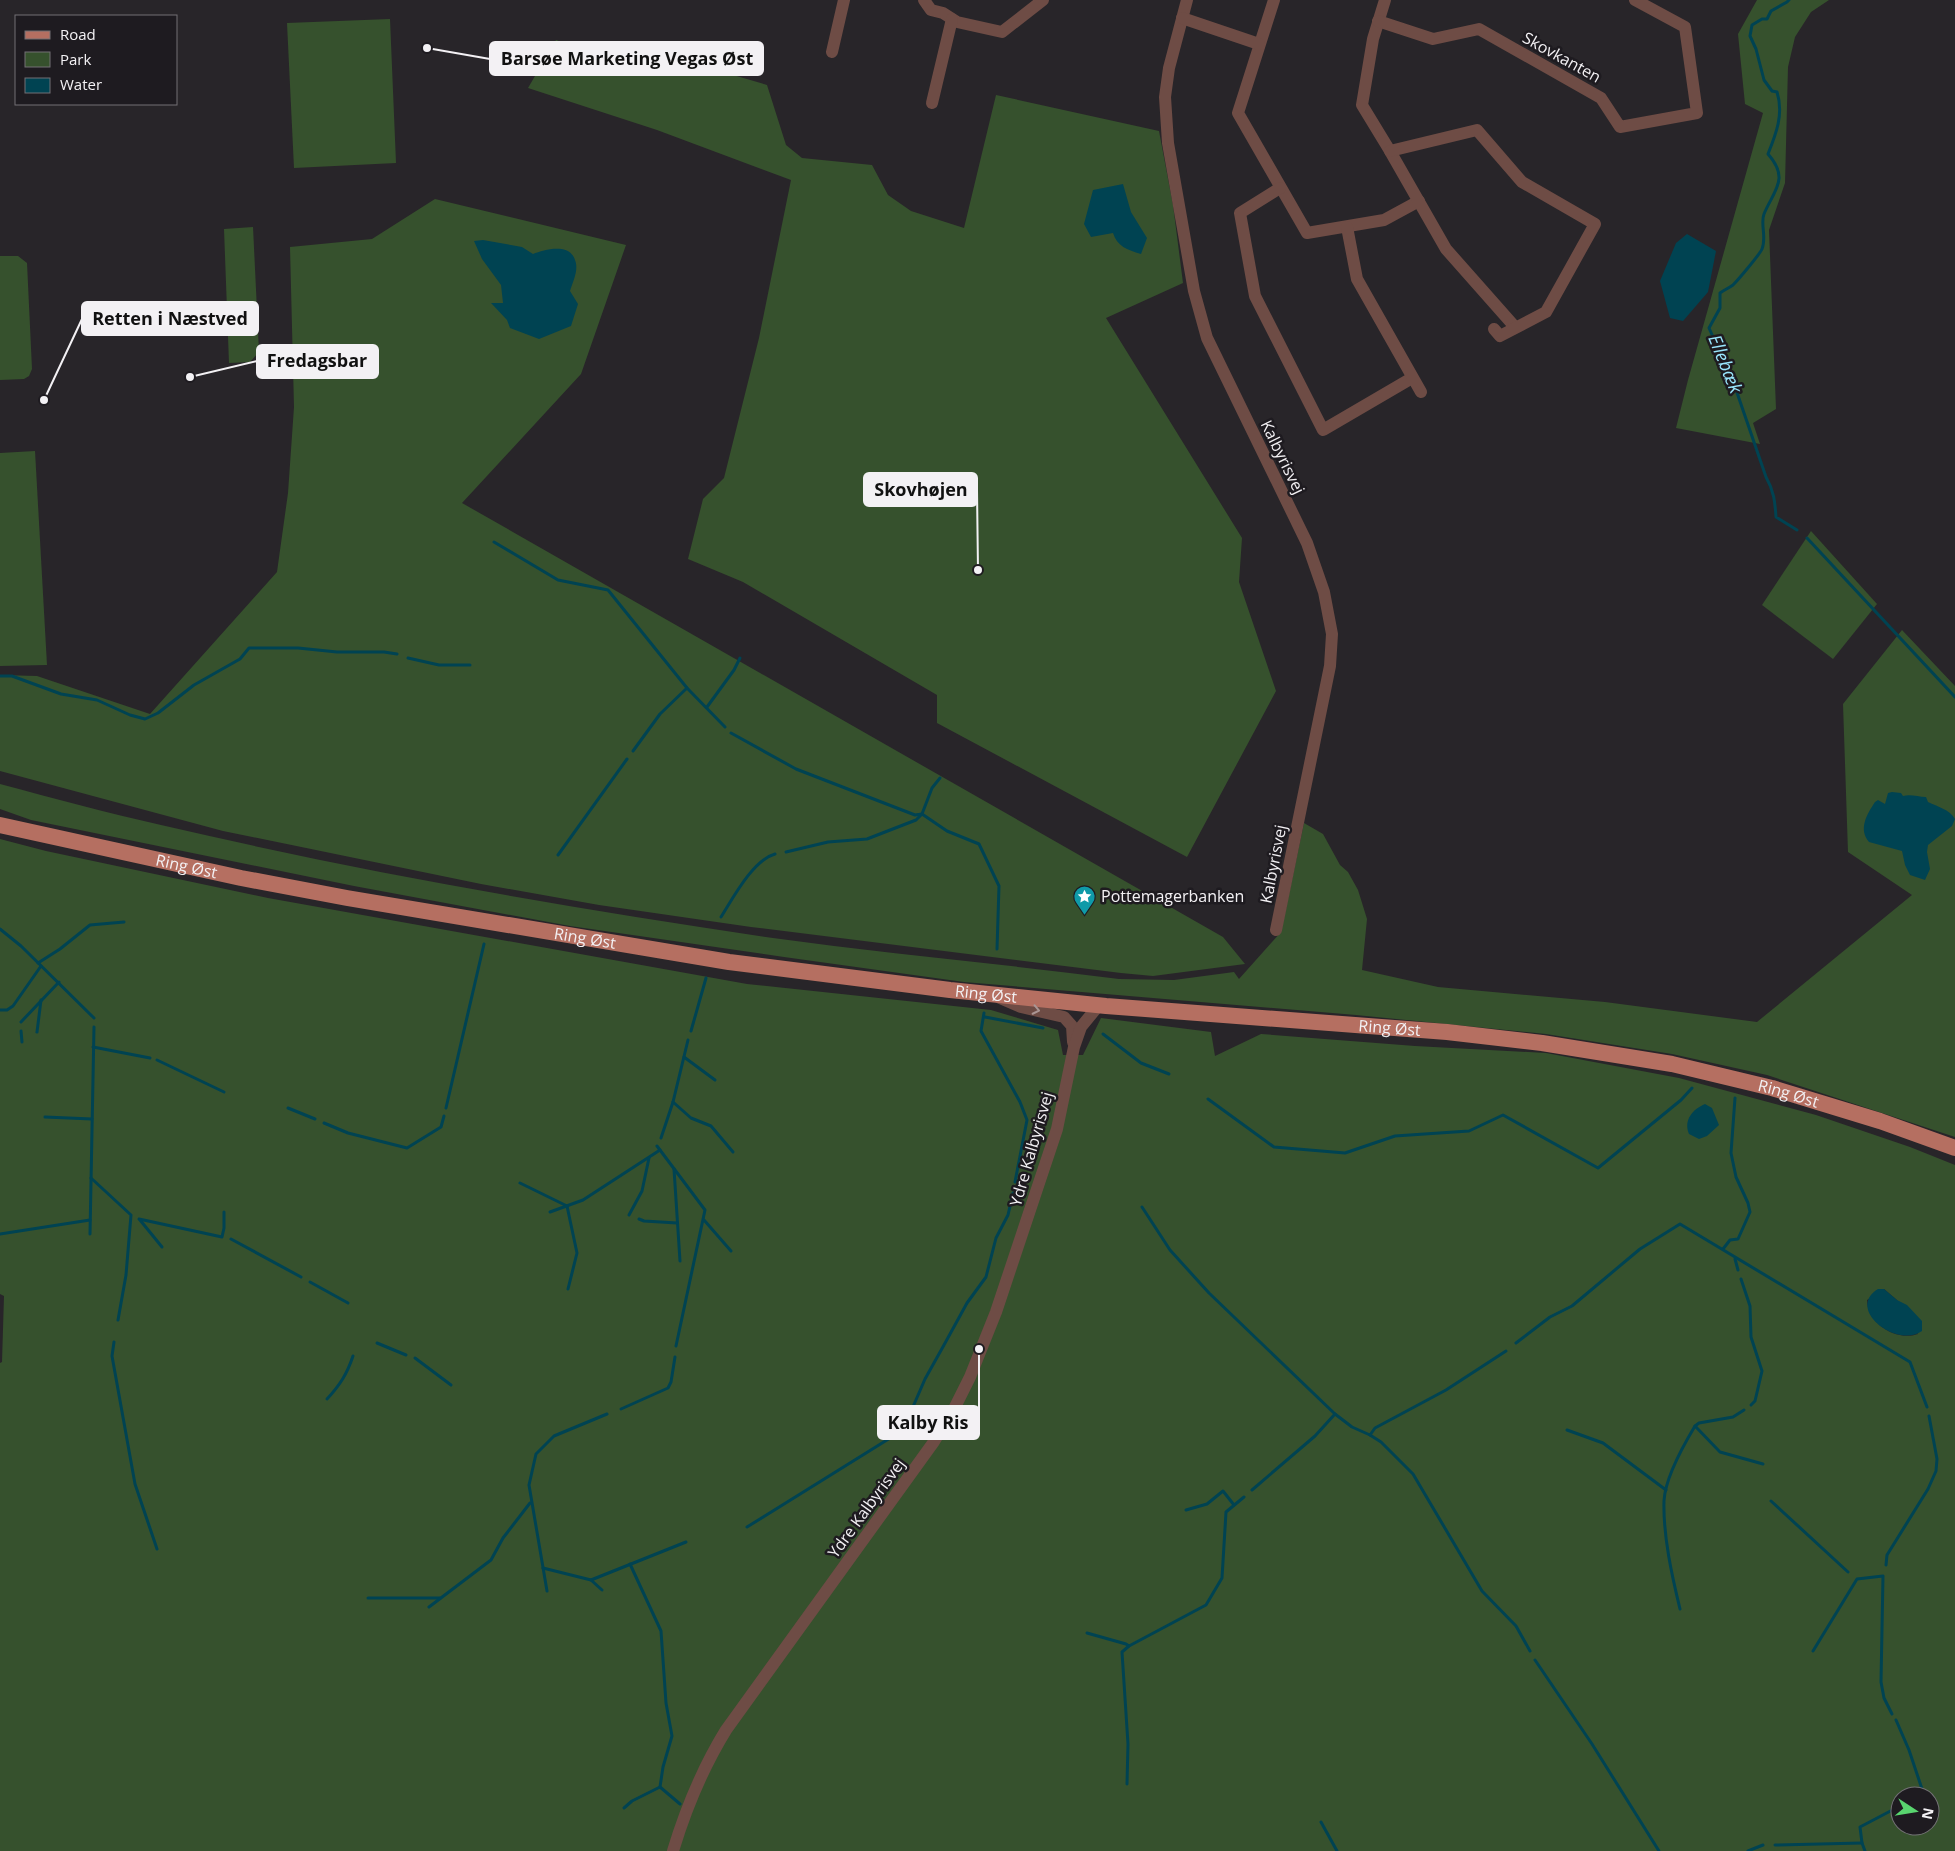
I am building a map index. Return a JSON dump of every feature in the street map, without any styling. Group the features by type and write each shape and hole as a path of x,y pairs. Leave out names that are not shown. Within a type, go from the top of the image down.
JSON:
{"main road":[{"name":"Ring Øst","path":"0,821 8,826 241,878 729,962 990,994 1099,1005 1234,1017 1447,1032 1542,1043 1663,1062 1772,1088 1880,1121 1955,1148"}],"street":[{"path":"832,52 844,0"},
{"path":"924,0 931,10 943,13 957,22 1002,32 1043,0"},
{"name":"Kalbyrisvej","path":"1187,0 1169,68 1165,96 1166,123 1194,291 1207,338 1308,544 1324,592 1332,634 1330,666 1276,930"},
{"path":"1274,0 1238,113 1307,232 1384,220 1418,201"},
{"path":"1385,0 1373,39 1362,105 1446,249 1515,327"},
{"name":"Skovkanten","path":"1378,21 1433,39 1479,29 1601,98 1620,127 1697,113 1686,27 1635,0"},
{"path":"1182,18 1259,44"},
{"path":"932,103 952,19"},
{"path":"1390,151 1477,130 1522,182 1595,224 1546,312 1500,336 1494,329"},
{"path":"1280,188 1240,213 1255,296 1323,430 1412,378"},
{"path":"1347,227 1357,279 1421,392"},
{"name":"Ydre Kalbyrisvej","path":"990,994 1021,1007 1064,1017 1072,1026 1074,1047"},
{"name":"Ydre Kalbyrisvej","path":"672,1851 693,1792 708,1759 726,1730 933,1443 953,1411 970,1377 996,1312 1057,1129 1074,1047 1081,1027 1099,1005"}],"green space":[{"path":"1757,0 1829,0 1811,12 1795,37 1788,67 1785,183 1769,230 1776,409 1753,423 1760,444 1676,428 1763,113 1745,104 1738,34"},
{"path":"390,19 396,163 294,168 287,23"},
{"path":"556,40 645,72 675,58 767,85 786,145 802,158 872,165 888,195 911,211 964,228 996,95 1159,131 1173,205 1183,283 1106,318 1242,538 1239,582 1276,691 1187,857 937,723 937,695 743,582 688,559 703,499 724,478 759,338 791,180 657,130 528,88"},
{"path":"435,199 626,245 581,374 462,503 1223,937 1245,964 1153,976 751,927 599,905 481,884 223,831 0,771 0,675 37,676 150,714 277,572 288,493 294,407 290,247 372,239"},
{"path":"253,227 259,352 250,362 229,363 224,229"},
{"path":"0,256 18,256 27,263 32,369 29,376 24,379 0,380"},
{"path":"35,451 47,665 0,666 0,453"},
{"path":"1811,531 1877,604 1833,659 1762,605"},
{"path":"1902,630 1955,686 1955,1137 1767,1075 1672,1054 1546,1034 1356,1015 964,982 570,926 354,886 31,820 0,809 0,784 141,820 313,858 466,888 619,914 773,938 859,949 1119,979 1174,980 1234,972 1239,979 1281,932 1304,823 1323,834 1340,865 1348,872 1358,890 1367,919 1362,970 1438,987 1605,1002 1757,1022 1912,895 1848,852 1843,704"},
{"path":"0,839 46,851 268,898 747,984 991,1010 1058,1030 1063,1055 1083,1055 1101,1018 1211,1032 1215,1056 1261,1034 1415,1046 1546,1053 1679,1078 1816,1115 1910,1147 1955,1165 1955,1851 0,1851 0,1363 2,1362 4,1296 0,1294","holes":["1884,1289 1897,1300 1918,1334 1901,1335 1884,1329 1877,1323 1868,1308 1867,1300"]}],"water":[{"path":"1123,184 1131,212 1147,238 1141,254 1123,247 1113,233 1091,237 1084,224 1093,190"},
{"path":"1687,234 1716,251 1708,292 1683,321 1670,318 1660,281 1676,243"},
{"path":"483,240 522,247 533,254 550,249 568,251 576,264 575,276 570,291 578,304 571,326 539,339 510,328 507,320 491,303 503,303 501,285 482,259 474,241"},
{"path":"1888,793 1901,793 1903,796 1926,797 1928,802 1946,811 1955,819 1952,826 1928,845 1927,852 1930,869 1925,880 1910,875 1905,865 1902,851 1869,842 1864,832 1869,811 1875,802 1878,800 1885,804"},
{"path":"1705,1104 1712,1108 1719,1125 1707,1136 1699,1139 1689,1134 1687,1124 1693,1112"},
{"path":"1878,1289 1884,1289 1897,1300 1907,1305 1922,1321 1922,1331 1912,1335 1900,1335 1888,1331 1878,1324 1871,1316 1867,1307 1869,1297"}],"waterway":[{"name":"Ellebæk","path":"1789,0 1771,11 1767,19 1762,19 1752,25 1750,36 1756,49 1764,80 1772,91 1777,92 1779,100 1780,108 1776,131 1768,154 1778,171 1778,184 1763,218 1764,240 1762,249 1736,282 1720,293 1720,308 1709,328 1733,381 1771,487 1775,501 1776,517 1797,530"},
{"name":"Ellebæk","path":"1807,538 1955,697"},
{"path":"494,542 558,580 608,590 687,688 725,727"},
{"path":"0,676 12,676 61,694 97,700 130,715 145,719 158,713 194,685 240,659 249,648 298,648 337,652 384,652 397,654"},
{"path":"408,658 439,665 470,665"},
{"path":"707,707 734,670 740,658"},
{"path":"633,751 660,714 687,688"},
{"path":"731,733 796,769 915,815 922,814"},
{"path":"558,855 627,759"},
{"path":"940,778 932,788 922,814 947,831 979,844 999,886 997,949"},
{"path":"786,852 828,842 867,839 916,820 921,815"},
{"path":"721,917 751,872 759,864 775,854"},
{"path":"38,963 60,949 90,925 124,922"},
{"path":"0,929 21,946 94,1018"},
{"path":"446,1108 484,944"},
{"path":"0,1010 7,1010 13,1006 41,966"},
{"path":"691,1031 706,978"},
{"path":"21,1022 59,982"},
{"path":"37,1032 41,1000"},
{"path":"984,1013 981,1031 1020,1102 1027,1120 1015,1182"},
{"path":"985,1017 1043,1028"},
{"path":"90,1234 94,1027"},
{"path":"21,1031 22,1042"},
{"path":"1103,1034 1141,1063 1169,1074"},
{"path":"661,1138 673,1102 688,1040"},
{"path":"93,1047 150,1058"},
{"path":"684,1057 715,1080"},
{"path":"157,1060 224,1092"},
{"path":"1208,1099 1274,1147 1345,1153 1395,1136 1469,1131 1503,1115 1598,1168 1681,1100 1692,1088"},
{"path":"1723,1249 1730,1240 1738,1239 1750,1212 1736,1177 1731,1153 1735,1098"},
{"path":"673,1102 691,1118 711,1126 733,1152"},
{"path":"288,1108 315,1119"},
{"path":"324,1123 348,1133 407,1148 441,1127 444,1116"},
{"path":"45,1117 92,1119"},
{"path":"657,1146 705,1210 676,1346"},
{"path":"550,1212 583,1200 660,1150"},
{"path":"629,1215 642,1191 649,1158"},
{"path":"674,1169 680,1261"},
{"path":"91,1178 131,1215 126,1275 118,1320"},
{"path":"520,1183 567,1206 577,1253 568,1289"},
{"path":"747,1527 903,1430 925,1379 967,1303 986,1277 996,1238 1008,1215 1013,1193"},
{"path":"1142,1207 1170,1250 1209,1293 1335,1414 1352,1427 1381,1442 1413,1474 1482,1591 1516,1626 1530,1651"},
{"path":"139,1219 222,1237 224,1212"},
{"path":"639,1219 677,1223"},
{"path":"0,1234 90,1220"},
{"path":"140,1220 162,1247"},
{"path":"704,1220 731,1251"},
{"path":"1516,1343 1550,1317 1572,1306 1640,1249 1680,1224 1910,1362 1927,1407"},
{"path":"231,1239 301,1277"},
{"path":"1735,1259 1738,1270"},
{"path":"1741,1279 1750,1306 1751,1337 1762,1371 1755,1401 1751,1405"},
{"path":"310,1282 348,1303"},
{"path":"114,1342 112,1356 135,1484 157,1549"},
{"path":"377,1343 406,1355"},
{"path":"1370,1435 1375,1428 1446,1390 1506,1351"},
{"path":"327,1399 343,1379 353,1356"},
{"path":"621,1409 668,1388 671,1382 675,1357"},
{"path":"415,1358 451,1385"},
{"path":"1680,1609 1671,1570 1664,1514 1665,1492 1671,1472 1695,1426 1699,1423 1733,1417 1744,1410"},
{"path":"547,1591 529,1485 536,1454 554,1436 607,1414"},
{"path":"1252,1490 1315,1436 1335,1414"},
{"path":"1886,1565 1887,1555 1928,1489 1936,1471 1937,1459 1929,1416"},
{"path":"1695,1426 1720,1452 1763,1464"},
{"path":"1567,1430 1603,1443 1666,1490"},
{"path":"1186,1510 1207,1504 1223,1491 1234,1505"},
{"path":"1127,1784 1128,1744 1122,1652 1129,1646 1206,1605 1222,1578 1226,1512 1244,1497"},
{"path":"1771,1501 1848,1572"},
{"path":"429,1607 491,1560 503,1538 530,1503"},
{"path":"543,1568 591,1580 686,1542"},
{"path":"630,1564 661,1631 666,1703 672,1736 663,1767 660,1787 680,1804"},
{"path":"1813,1651 1857,1579 1883,1576 1881,1682 1884,1698 1892,1714"},
{"path":"591,1580 602,1590"},
{"path":"368,1598 440,1598"},
{"path":"1087,1633 1129,1646"},
{"path":"1535,1660 1592,1744 1659,1851"},
{"path":"1896,1720 1909,1750 1921,1786"},
{"path":"624,1808 632,1801 660,1787"},
{"path":"1865,1851 1860,1827 1890,1811"},
{"path":"1321,1822 1337,1851"},
{"path":"1775,1845 1862,1843"},
{"path":"1748,1851 1763,1845"}],"place":[{"name":"Barsøe Marketing Vegas Øst","path":"427,48"},
{"name":"Fredagsbar","path":"190,377"},
{"name":"Retten i Næstved","path":"44,400"},
{"name":"Skovhøjen","path":"978,570"},
{"name":"Pottemagerbanken","path":"1085,915"},
{"name":"Kalby Ris","path":"979,1349"}]}
